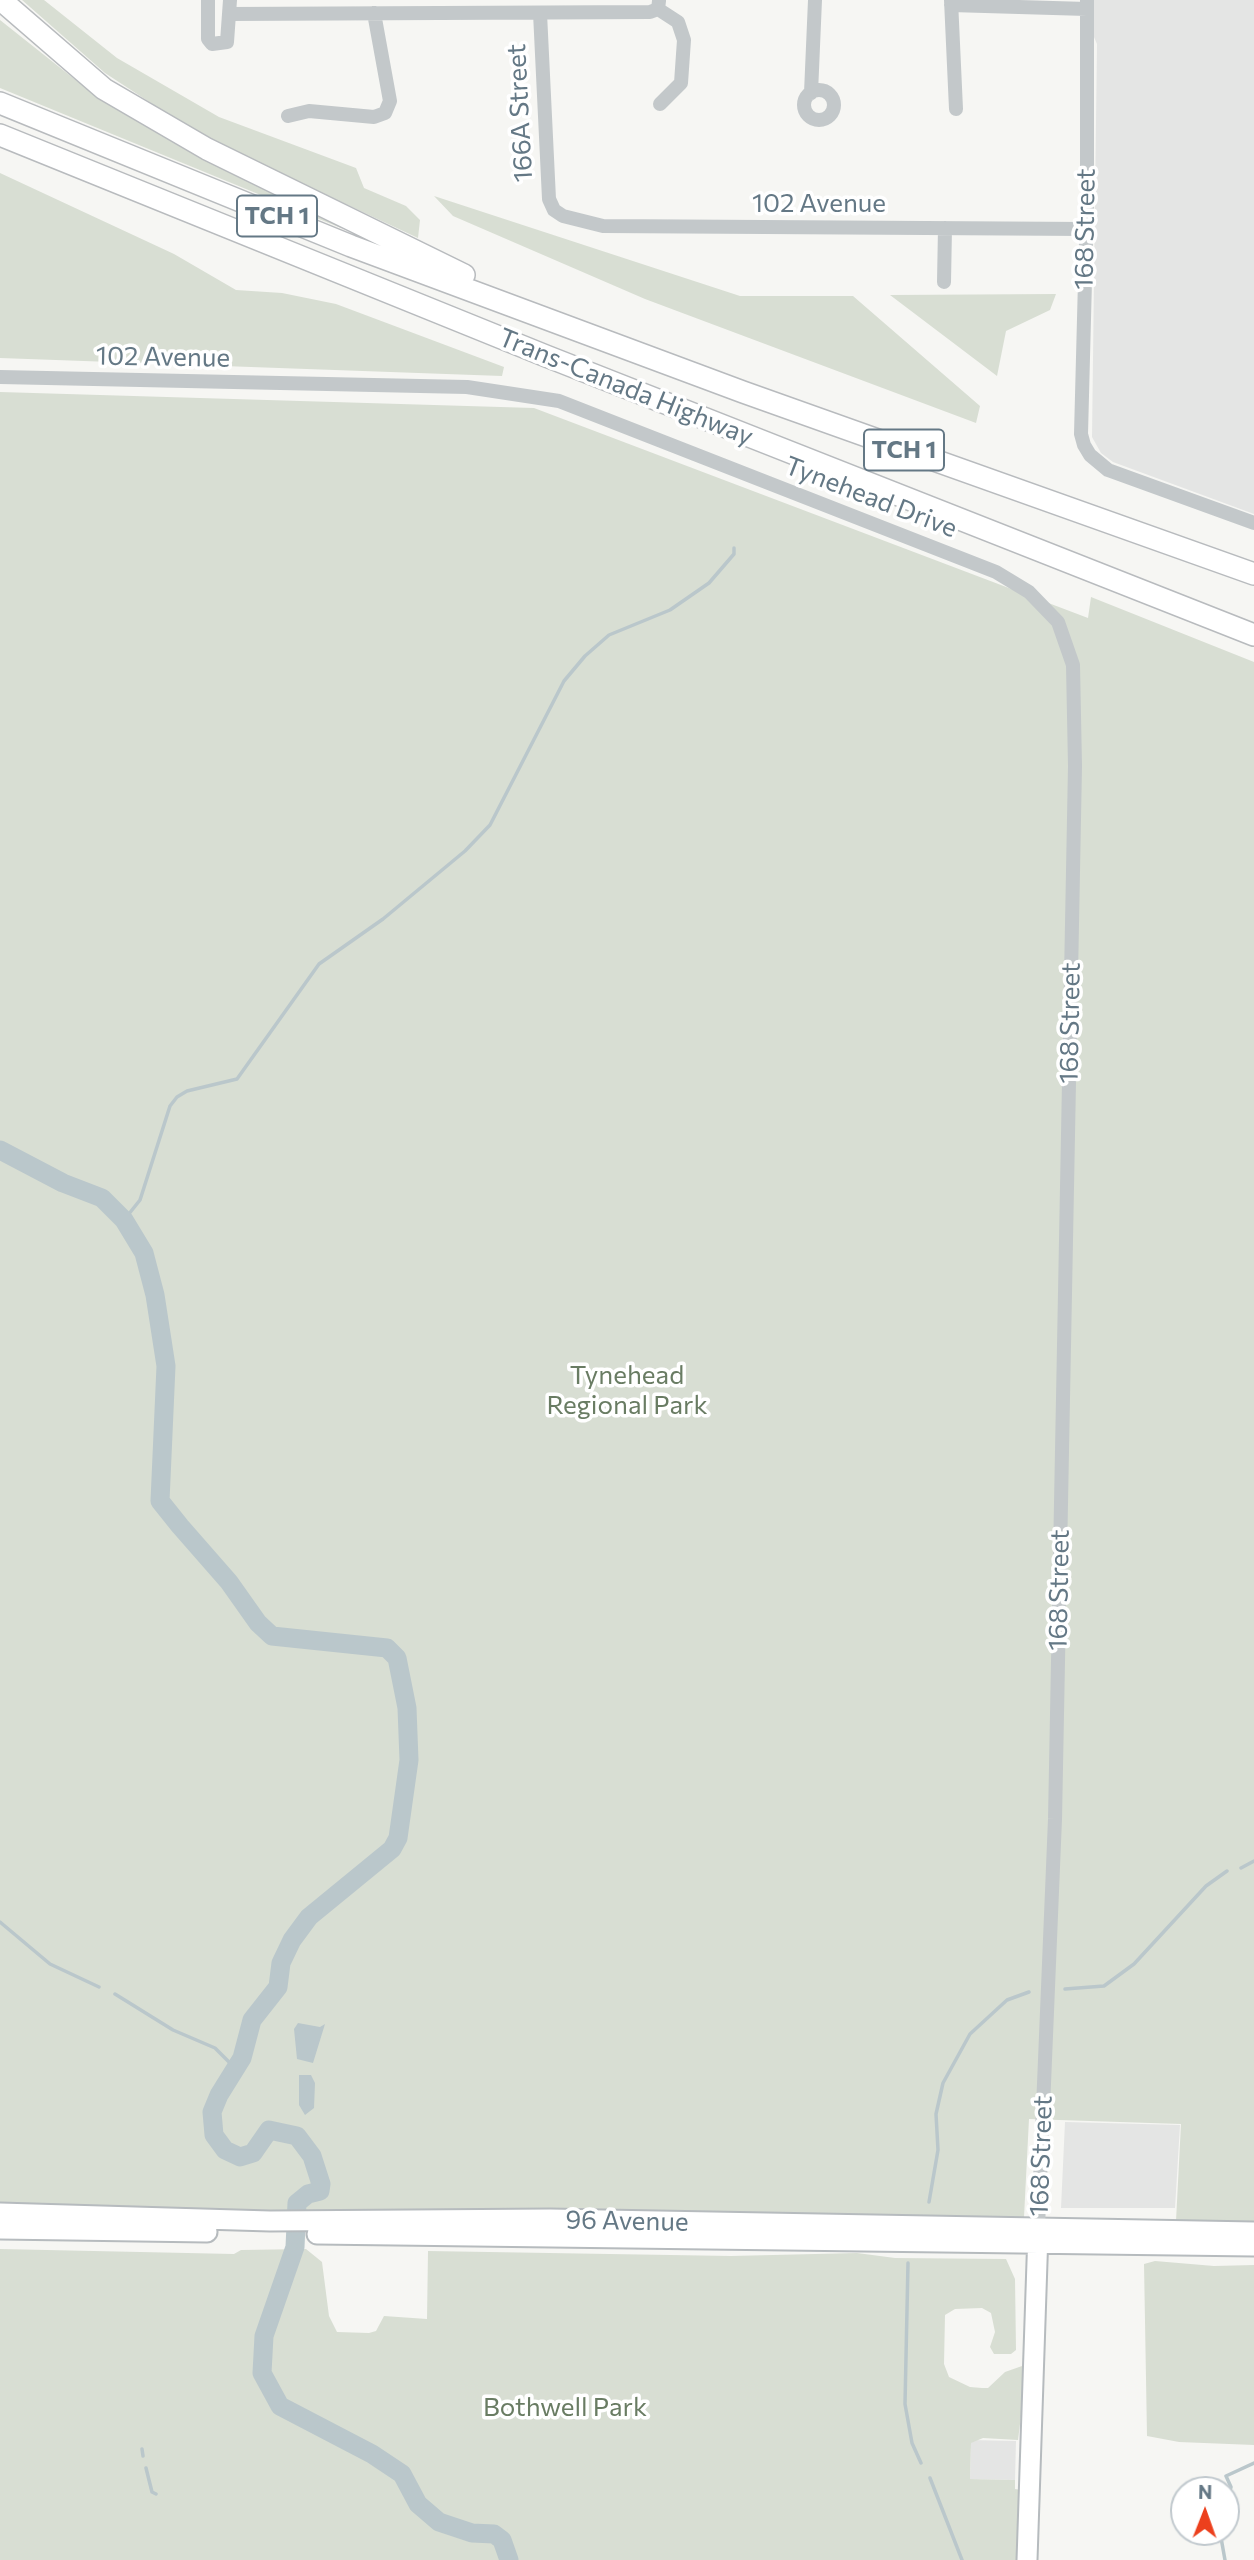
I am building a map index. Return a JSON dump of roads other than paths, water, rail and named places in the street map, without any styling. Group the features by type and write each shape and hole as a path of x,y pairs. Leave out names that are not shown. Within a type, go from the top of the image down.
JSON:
{"highway":[{"path":"1,0 104,89 179,133 556,322"},
{"name":"Trans-Canada Highway","path":"0,103 351,246 1034,497 1254,574"},
{"name":"Trans-Canada Highway","path":"0,135 546,356 1254,635"}],"main road":[{"name":"96 Avenue","path":"0,2213 270,2227"},
{"name":"96 Avenue","path":"0,2229 270,2227 1038,2236 1254,2232"},
{"name":"96 Avenue","path":"1038,2236 1254,2246"},
{"name":"168 Street","path":"1027,2560 1038,2236"}],"street":[{"path":"208,0 208,39 212,44 227,41 229,7 288,7 374,13 540,13 650,12 659,4 678,22 684,40 681,83 660,104"},
{"path":"811,93 815,0"},
{"path":"956,109 951,2 1087,4"},
{"name":"168 Street","path":"1087,4 1086,229 1081,435 1090,456 1108,470 1254,523"},
{"path":"288,116 309,111 374,117 385,113 390,101 374,13"},
{"name":"166A Street","path":"540,13 549,199 554,210"},
{"name":"102 Avenue","path":"554,210 574,220 603,226 1086,229"},
{"path":"944,282 945,228"},
{"name":"102 Avenue","path":"0,377 325,385"},
{"name":"Tynehead Drive","path":"325,385 467,387 559,401 996,572 1030,592 1058,622"},
{"name":"168 Street","path":"1038,2236 1055,1819 1075,753 1073,665 1058,622"}],"waterway":[{"path":"124,1220 140,1200 170,1106 177,1097 187,1091 237,1079 319,964 383,919 465,851 490,825 564,681 585,656 609,635 670,610 709,583 734,554 734,548"},
{"path":"0,1150 63,1183 102,1198 124,1220 144,1253 155,1295 166,1366 160,1501 229,1582 258,1623 272,1636 387,1648 397,1658 407,1708 409,1760 398,1838 392,1849 309,1917 292,1940 281,1963 278,1987 252,2020 242,2058 219,2095 212,2112 214,2135 225,2150 240,2157 253,2153 269,2130 297,2136 312,2156 321,2184 320,2191 308,2194 297,2203 295,2247 264,2336 262,2373 280,2406 372,2454 402,2474 418,2504 439,2522 472,2533 494,2534 502,2540 509,2560"},
{"path":"1241,1868 1254,1861"},
{"path":"1065,1989 1104,1986 1134,1964 1206,1886 1227,1871"},
{"path":"0,1922 50,1964 99,1987"},
{"path":"929,2202 938,2150 936,2114 943,2083 970,2034 1007,2000 1029,1992"},
{"path":"115,1994 173,2030 215,2048 236,2069"},
{"path":"908,2263 905,2404 912,2443 921,2463"},
{"path":"142,2449 143,2456"},
{"path":"1226,2476 1254,2463"},
{"path":"146,2468 152,2492 156,2494"},
{"path":"930,2478 962,2560"},
{"path":"1222,2546 1225,2560"}],"park label":[{"name":"Tynehead Regional Park","path":"627,1390"},
{"name":"Bothwell Park","path":"565,2407"}]}
